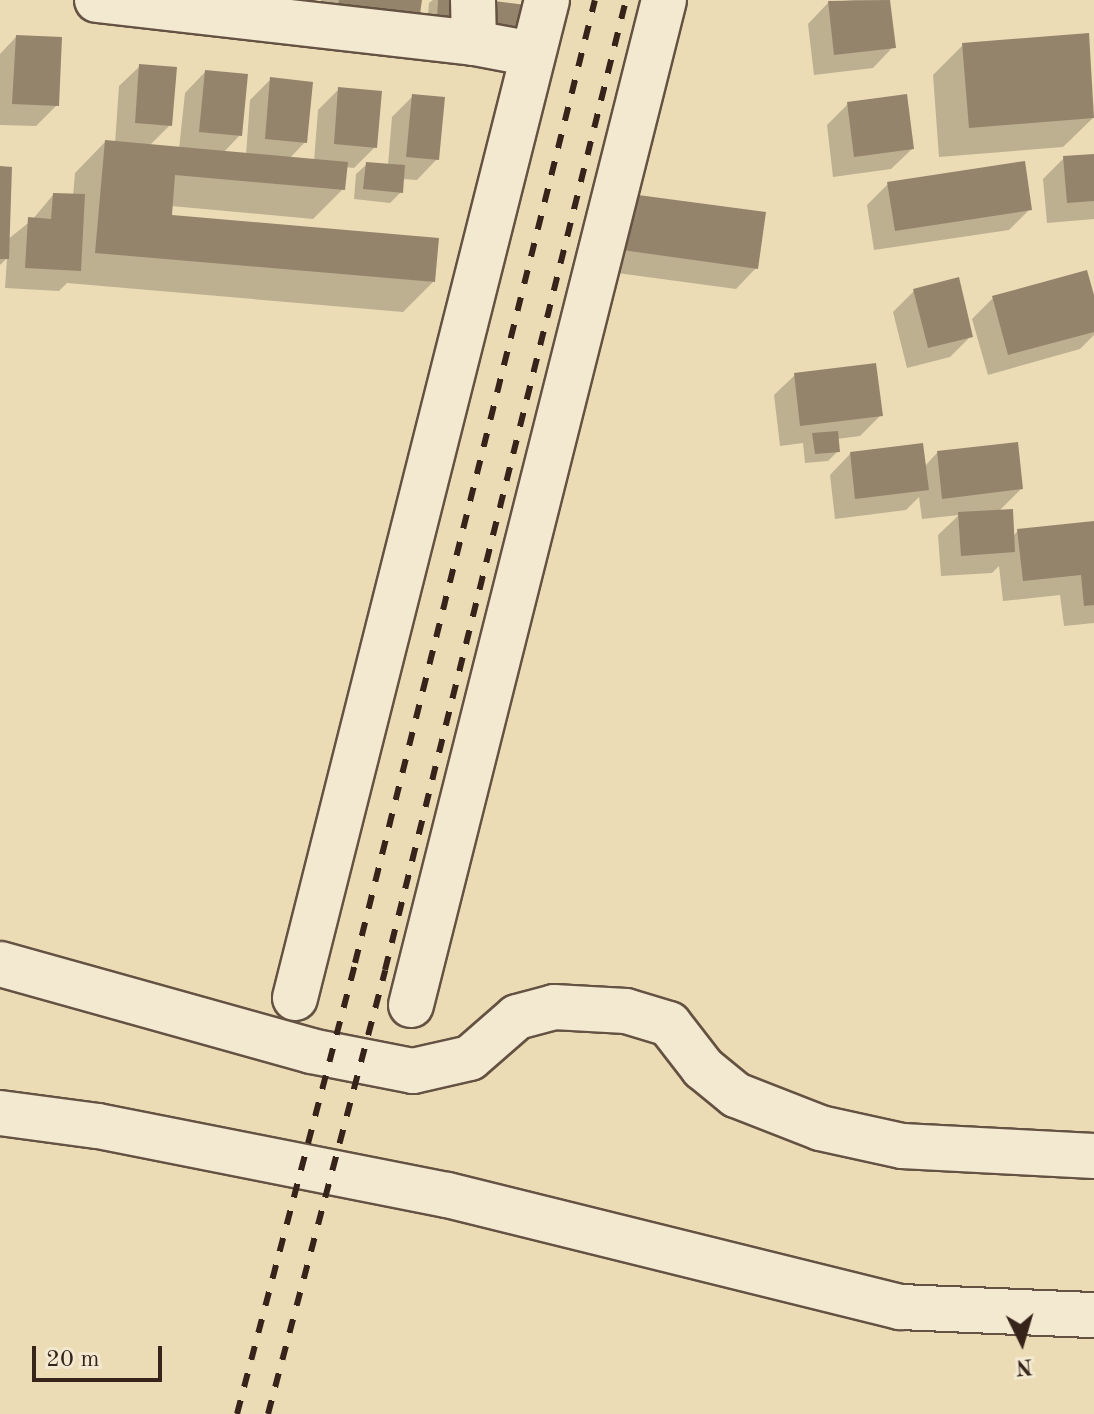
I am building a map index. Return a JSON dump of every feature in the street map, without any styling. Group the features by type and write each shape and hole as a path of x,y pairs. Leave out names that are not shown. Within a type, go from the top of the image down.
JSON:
{"street":[{"path":"97,0 474,43 532,54"},
{"path":"473,0 474,43"},
{"path":"295,998 547,0"},
{"path":"411,1005 664,0"},
{"path":"0,964 311,1051 413,1071 470,1058 517,1017 541,1010 554,1007 626,1011 669,1024 703,1068 736,1095 820,1128 902,1146 1094,1156"},
{"path":"0,1113 98,1126 447,1195 900,1307 1094,1315"}],"building":[{"path":"339,0 422,0 420,14 338,5"},
{"path":"438,0 462,0 460,22 437,20"},
{"path":"486,0 526,5 522,30 482,23"},
{"path":"890,0 896,48 834,55 828,1"},
{"path":"1089,33 1094,118 969,128 962,43"},
{"path":"16,35 62,37 59,106 12,104"},
{"path":"139,64 177,67 172,126 135,123"},
{"path":"205,70 248,74 242,136 199,132"},
{"path":"270,77 313,82 307,143 265,139"},
{"path":"338,87 382,91 377,148 334,144"},
{"path":"412,94 445,97 439,160 406,157"},
{"path":"907,94 914,149 854,157 847,102"},
{"path":"105,140 348,162 345,190 175,175 172,215 439,238 435,282 95,253"},
{"path":"1094,154 1094,201 1067,203 1063,156"},
{"path":"1025,161 1032,210 895,231 887,182"},
{"path":"366,162 405,165 403,193 363,189"},
{"path":"0,166 12,167 9,259 0,259"},
{"path":"53,193 85,194 81,271 25,268 28,217 51,219"},
{"path":"623,193 766,212 758,269 615,249"},
{"path":"1087,270 1094,295 1094,332 1008,355 992,296"},
{"path":"959,277 973,337 928,348 913,289"},
{"path":"876,363 883,416 800,426 794,373"},
{"path":"838,431 840,452 815,454 812,433"},
{"path":"1018,442 1023,489 942,499 937,451"},
{"path":"923,443 929,490 855,499 850,452"},
{"path":"1013,509 1015,552 961,556 958,512"},
{"path":"1094,521 1094,605 1084,606 1081,575 1023,581 1017,529"}],"railway":[{"path":"237,1414 355,963 595,0"},
{"path":"268,1414 385,970 626,0"}]}
